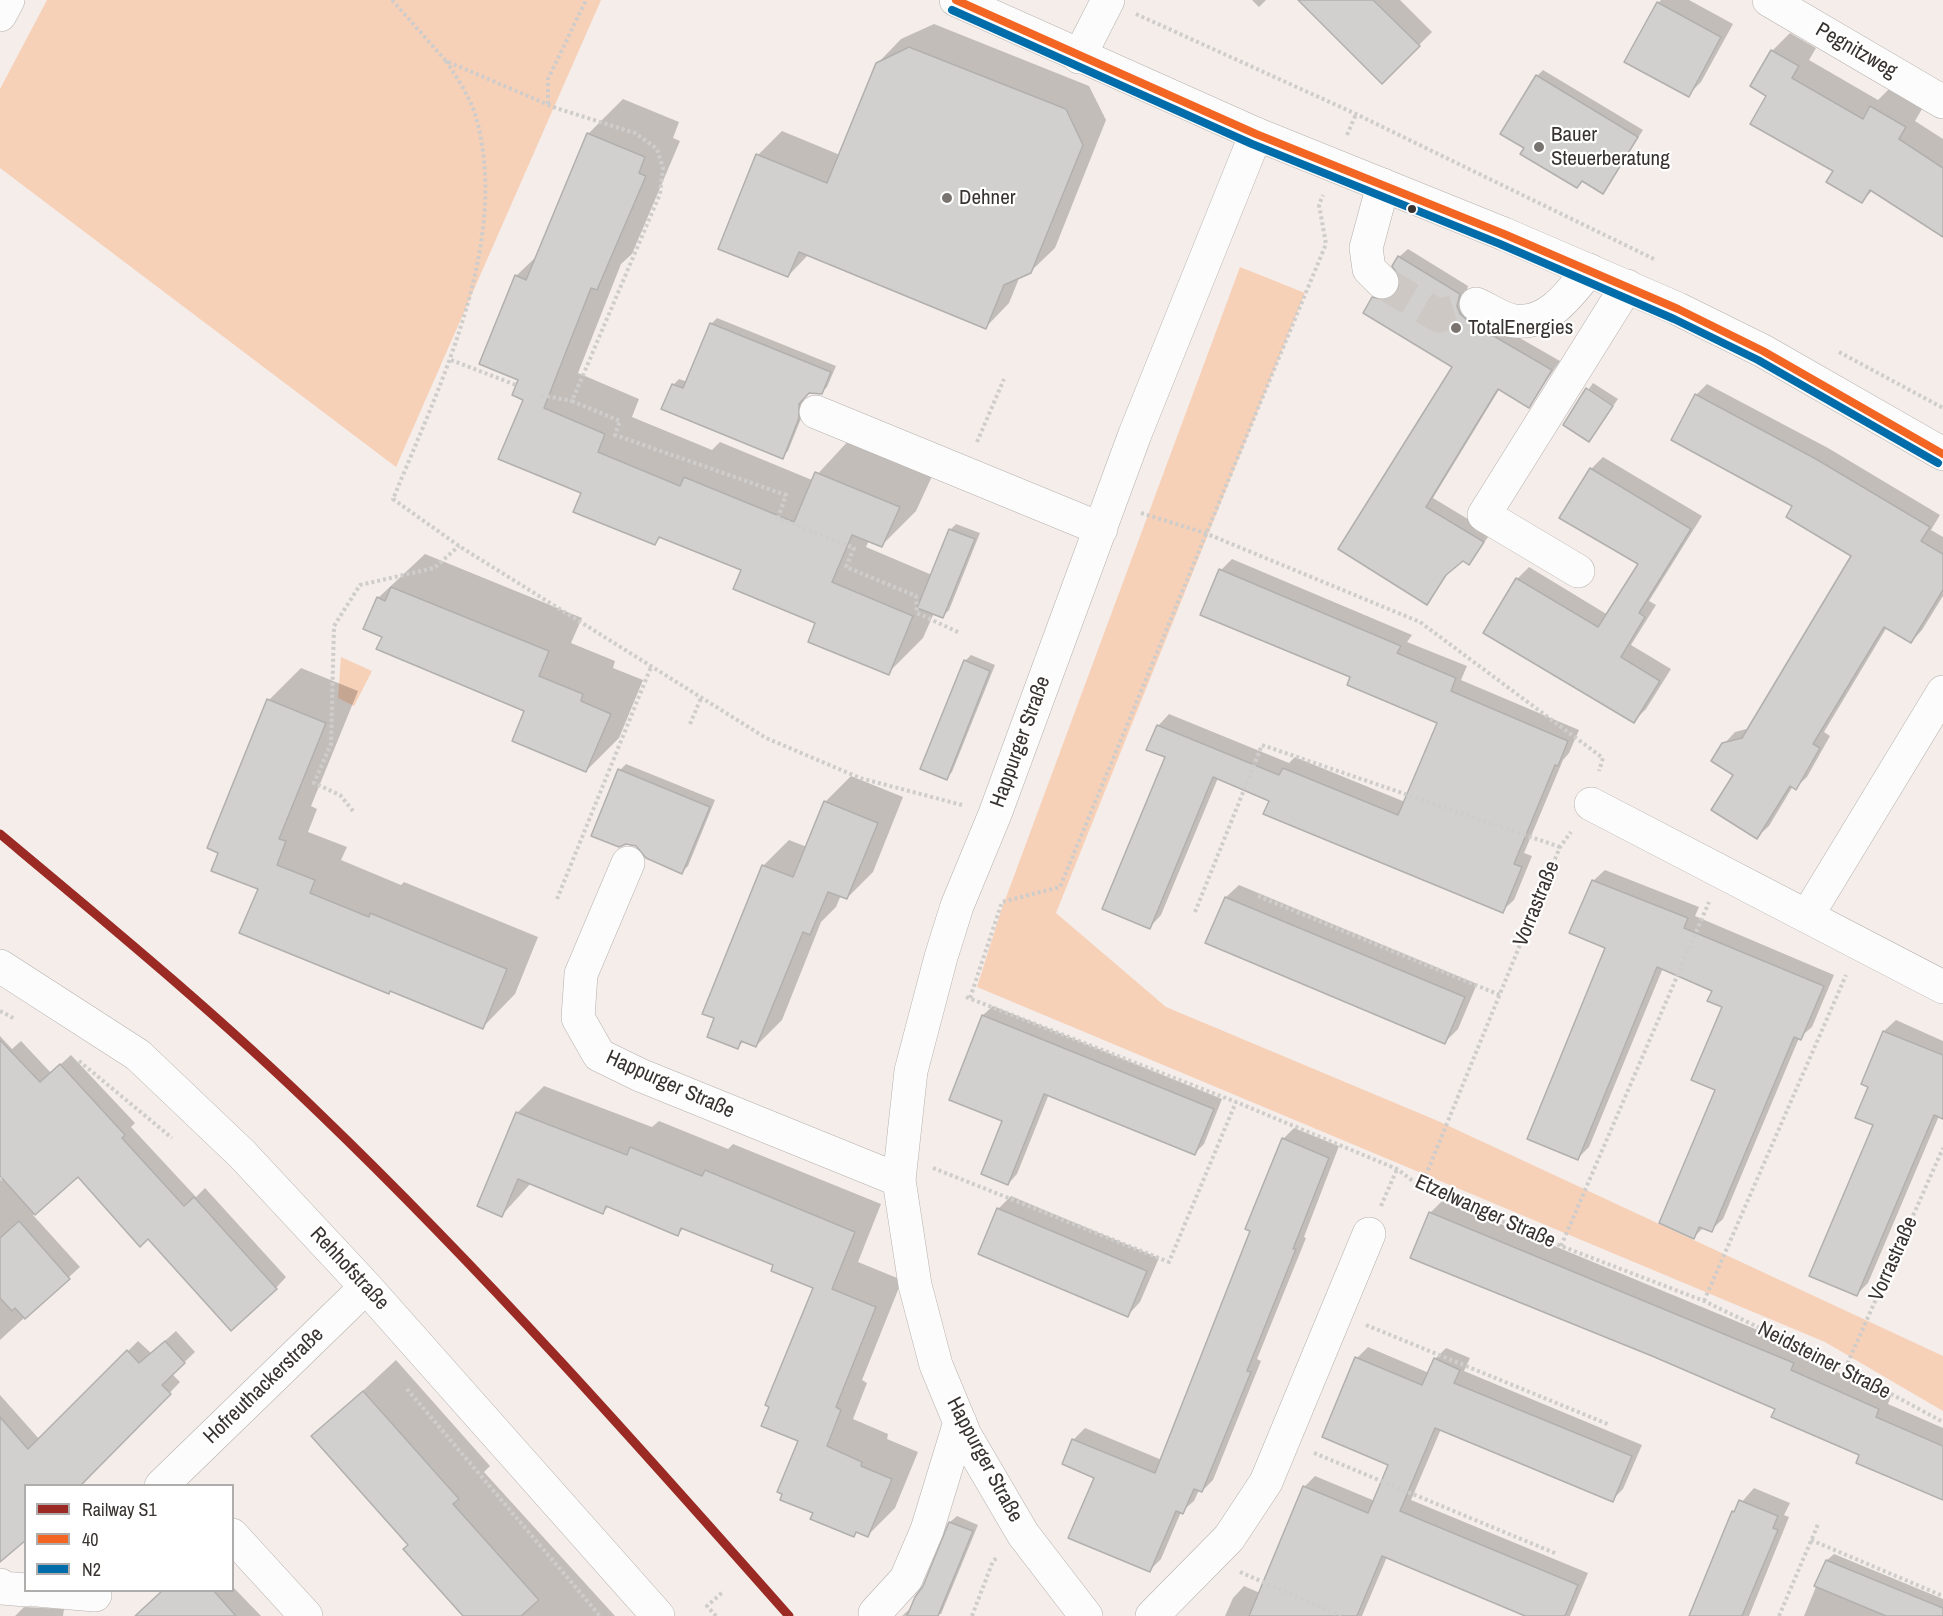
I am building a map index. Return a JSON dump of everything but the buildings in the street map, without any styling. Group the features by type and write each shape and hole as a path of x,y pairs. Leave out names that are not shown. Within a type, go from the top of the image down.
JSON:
{"street":[{"path":"0,15 8,0"},
{"path":"956,0 1079,57 1256,134 1627,286 1763,351 1940,444"},
{"name":"Pegnitzweg","path":"1769,0 1943,102"},
{"path":"1079,57 1108,1"},
{"name":"Happurger Straße","path":"1086,1616 1023,1534 960,1422 936,1365 915,1285 900,1172 911,1071 957,906 995,814 1105,516 1256,134"},
{"path":"1382,282 1369,269 1366,248 1383,185"},
{"path":"1476,304 1515,321 1534,320 1560,305 1589,270"},
{"path":"1578,571 1484,515 1627,286"},
{"path":"816,412 964,472 1105,516"},
{"path":"1807,916 1943,692"},
{"path":"1591,804 1943,987"},
{"name":"Happurger Straße","path":"628,862 581,974 578,1018 599,1055 640,1075 900,1172"},
{"name":"Rehhofstraße","path":"0,966 138,1054 242,1154 366,1287 658,1616"},
{"path":"1152,1616 1210,1559 1249,1510 1266,1482 1285,1441 1369,1234"},
{"name":"Hofreuthackerstraße","path":"174,1481 366,1287"},
{"path":"875,1613 906,1579 927,1530 960,1422"},
{"path":"234,1537 306,1616"},
{"path":"0,1585 2,1588 24,1590"},
{"path":"48,1592 94,1600"}],"path":[{"path":"392,0 446,61 461,84 476,115 484,155 480,249 470,297 451,360 393,499 459,546 766,738 860,778 995,814"},
{"path":"548,104 548,79 586,0"},
{"path":"1108,1 1356,114 1658,261"},
{"path":"446,61 548,104 635,133 657,148 663,168 660,194 572,401"},
{"path":"970,998 1002,902 1060,888 1326,244 1319,205 1356,114"},
{"path":"1835,351 1943,408"},
{"path":"451,360 516,385"},
{"path":"964,472 1004,379"},
{"path":"541,395 572,401 620,421 615,435 786,495 778,518 854,548 846,567 916,596 917,613 960,633"},
{"path":"1105,516 1205,533 1420,622 1603,758 1591,804"},
{"path":"353,811 340,795 314,783 331,744 334,626 360,585 434,568 459,546"},
{"path":"556,898 651,667"},
{"path":"690,724 701,698"},
{"name":"Vorrastraße","path":"1195,912 1262,745 1560,847 1421,1187"},
{"path":"1561,1246 1722,872"},
{"path":"1258,896 1500,995"},
{"path":"1704,1301 1860,943"},
{"path":"900,1172 936,1169 1169,1262 1236,1102 970,998 932,990"},
{"name":"Etzelwanger Straße","path":"1236,1102 1397,1169 1421,1187 1561,1246 1704,1301"},
{"name":"Vorrastraße","path":"1845,1370 1943,1148"},
{"name":"Neidsteiner Straße","path":"1704,1301 1845,1370 1943,1422"},
{"path":"1336,1312 1610,1425"},
{"path":"1285,1441 1557,1554"},
{"path":"1779,1616 1819,1522"},
{"path":"1811,1540 1943,1596"},
{"path":"1210,1559 1341,1616"},
{"path":"972,1616 993,1561"},
{"path":"716,1616 707,1606 724,1591"}],"shaded area":[{"path":"47,0 601,0 396,467 0,168 0,89"},
{"path":"1240,267 1305,293 1056,913 1166,1007 1438,1121 1943,1356 1943,1411 1825,1342 977,987 1001,911"},
{"path":"341,657 372,671 354,706 338,698"}],"tunnel":[{"path":"1382,282 1439,316 1476,304"}],"rail line":[{"name":"S1","path":"0,834 203,1006 281,1077 381,1174 501,1297 675,1487 789,1616"}],"transit line":[{"name":"40","path":"956,0 1256,134 1504,234 1678,309 1763,351 1943,454"},
{"name":"N2","path":"952,10 1252,144 1500,244 1674,319 1758,360 1938,463"}],"place":[{"name":"Bauer Steuerberatung","path":"1539,147"},
{"name":"Dehner","path":"947,198"},
{"name":"TotalEnergies","path":"1456,328"}]}
